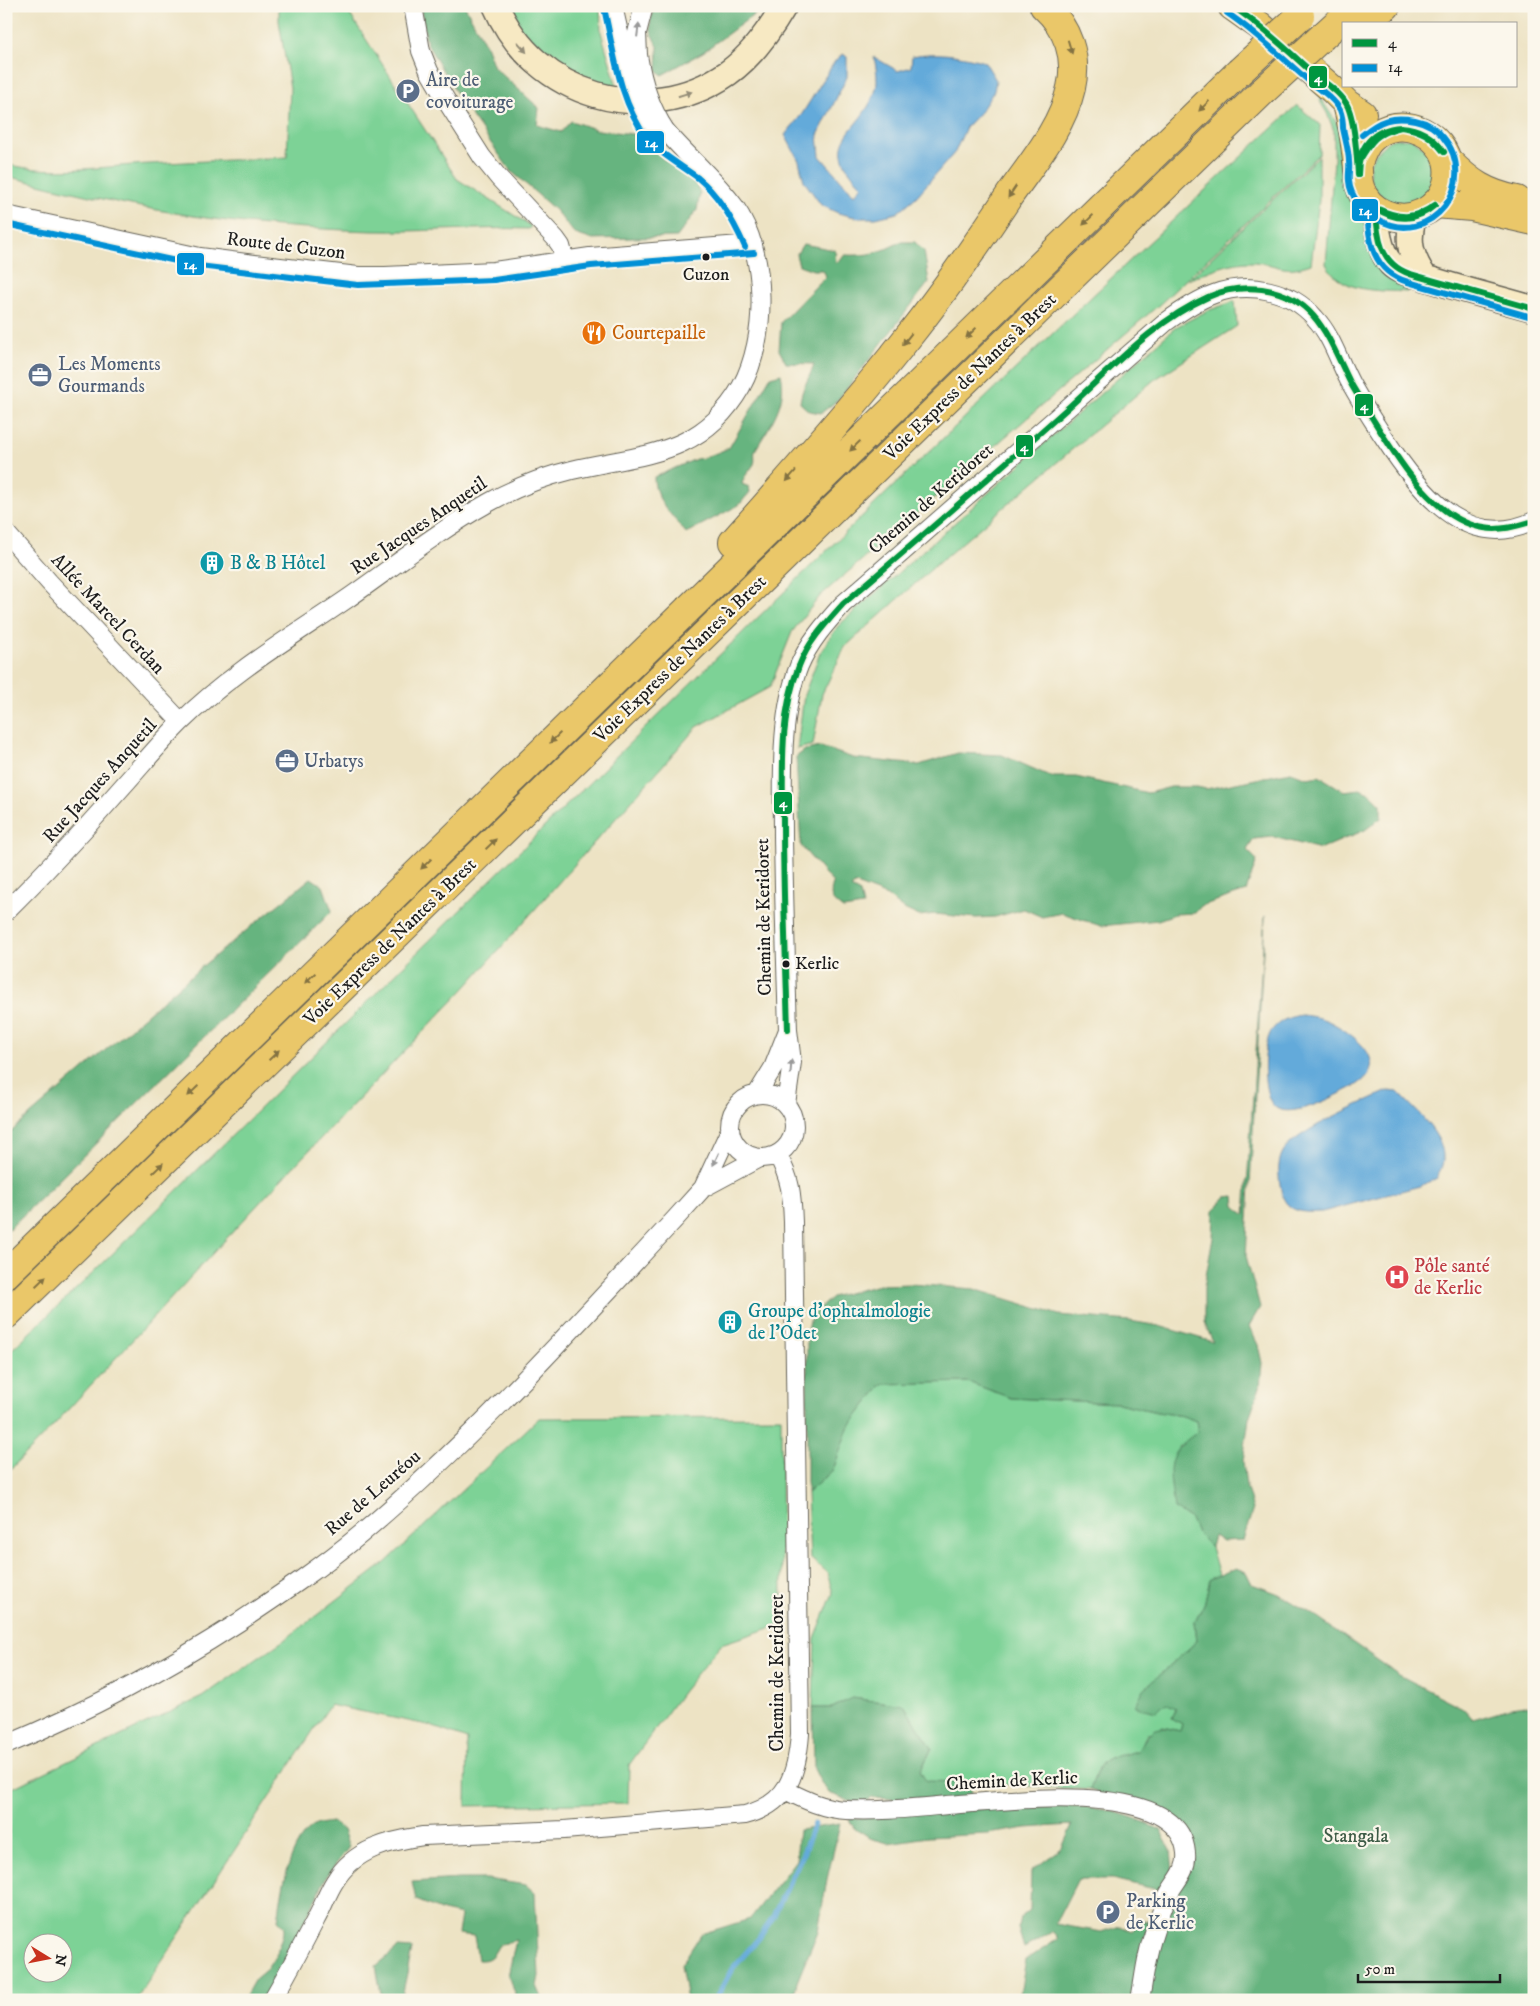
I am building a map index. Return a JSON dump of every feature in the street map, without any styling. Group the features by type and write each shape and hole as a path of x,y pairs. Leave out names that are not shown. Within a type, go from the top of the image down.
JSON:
{"main road":[{"path":"496,6 509,32 521,48 545,70 564,82 589,93 600,97 629,101 675,98 689,94 730,72 752,51 774,23 784,6"},
{"path":"590,704 804,462 880,372 946,286 1047,140 1068,98 1073,75 1073,58 1065,32 1059,22 1044,6"},
{"path":"1232,6 1260,26 1347,104 1361,114 1394,127"},
{"name":"Voie Express de Nantes à Brest","path":"1342,22 1356,6"},
{"path":"1364,22 1386,6"},
{"name":"Voie Express de Nantes à Brest","path":"6,1274 1239,72 1306,11"},
{"name":"Voie Express de Nantes à Brest","path":"6,1316 1262,92 1333,33 1342,22"},
{"path":"1347,104 1358,163"},
{"path":"1534,203 1499,197 1488,192 1463,176 1448,161 1435,139 1423,130 1408,126 1394,127 1381,132 1370,140 1362,150 1358,163 1357,176 1366,200 1376,209 1389,216 1472,207 1534,221"},
{"path":"1424,278 1411,252 1410,228 1446,186 1448,161"},
{"path":"1376,209 1378,234 1388,259 1401,270 1445,285 1534,309"}],"street":[{"path":"413,6 421,51 438,88 482,157 556,239 565,261"},
{"path":"614,6 631,55 657,116 659,130 704,173 735,207 753,244"},
{"path":"631,55 644,6"},
{"name":"Route de Cuzon","path":"6,216 200,256 358,276 486,272 616,255 753,244"},
{"name":"Rue Jacques Anquetil","path":"6,911 53,865 181,722 232,678 484,505 520,487 567,471 663,452 687,440 711,424 731,403 743,384 758,338 760,323 759,282 753,244"},
{"name":"Chemin de Keridoret","path":"786,1104 792,1062 788,1030 784,858 785,748 787,715 793,684 809,646 822,626 843,604 1132,351 1184,310 1216,294 1242,288 1272,291 1293,300 1315,317 1331,340 1351,384 1385,439 1428,496 1449,514 1476,527 1501,529 1525,525 1534,521"},
{"name":"Allée Marcel Cerdan","path":"6,533 49,582 181,722"},
{"name":"Chemin de Keridoret","path":"758,1094 773,1068 788,1030"},
{"path":"758,1094 773,1095 786,1104 792,1112 794,1132 785,1149 768,1158 759,1158 748,1155 739,1149 733,1141 730,1130 731,1116 738,1104 746,1097 758,1094"},
{"name":"Rue de Leuréou","path":"6,1745 78,1713 174,1662 282,1594 361,1534 511,1395 703,1188 730,1130"},
{"name":"Chemin de Keridoret","path":"272,2000 341,1872 361,1855 390,1842 423,1836 564,1830 737,1816 766,1809 785,1790 797,1766 800,1734 798,1537 792,1197 787,1172 777,1154"},
{"name":"Rue de Leuréou","path":"703,1188 759,1158"},
{"name":"Chemin de Kerlic","path":"785,1790 815,1804 844,1810 922,1807 1059,1797 1093,1799 1121,1804 1144,1809 1163,1818 1177,1829 1182,1837 1186,1852 1186,1862 1179,1880 1168,1895 1152,1939 1140,2000"}],"green space":[{"path":"279,6 351,6 347,10 457,179 531,226 529,229 373,231 253,224 137,206 6,176 6,164 24,168 60,170 287,157 290,88 279,21"},
{"path":"420,6 465,6 487,48 494,67 539,108 537,125 561,132 571,121 598,130 641,135 662,158 696,185 700,193 697,210 677,237 590,239 575,234 555,210 510,170 461,101 427,44"},
{"path":"507,6 600,6 601,32 618,90 585,81 526,40"},
{"path":"655,6 762,6 759,11 703,52 662,75 657,70 658,46 650,27 651,16"},
{"path":"1321,99 1346,137 1350,196 1363,217 1376,254 1385,271 1407,292 1373,290 1351,286 1333,274 1326,264 1334,160 1334,131 1327,113 1319,100"},
{"path":"1297,105 1320,125 1319,154 1160,304 820,596 792,632 770,687 697,727 465,988 276,1185 6,1474 6,1355 92,1274 540,831 840,538 991,392"},
{"path":"1411,138 1432,154 1435,173 1433,185 1427,195 1421,199 1408,204 1396,204 1385,199 1376,191 1371,180 1370,169 1373,157 1390,140"},
{"path":"1319,156 1319,200 1311,264 1287,268 1254,262 1237,263 1220,267 1188,280"},
{"path":"900,242 915,242 924,251 929,282 838,400 821,413 809,411 800,403 814,364 786,363 779,350 781,322 826,276 823,270 813,270 799,265 796,255 803,244 835,250 836,263 845,255 874,253"},
{"path":"1235,301 1237,326 1154,380 936,565 845,647 822,694 813,745 797,749 804,695 820,653 838,626 1176,327 1207,311"},
{"path":"781,374 783,385 780,404 756,449 754,464 742,484 749,487 750,492 739,505 686,533 670,514 657,493 654,477 696,459 704,458 729,448 770,377"},
{"path":"821,747 853,758 919,765 958,753 1002,755 1052,777 1076,777 1148,793 1171,787 1206,789 1291,772 1307,778 1319,776 1344,791 1360,789 1371,794 1381,804 1381,818 1365,830 1321,849 1273,837 1254,839 1247,850 1257,860 1246,891 1201,906 1195,913 1175,914 1158,920 1101,926 1062,913 1042,917 1024,909 995,917 976,918 935,914 919,916 902,908 887,896 856,884 851,888 860,893 863,906 843,909 832,898 833,883 801,846 796,757 805,750"},
{"path":"311,878 323,886 332,911 6,1232 6,1136 205,964"},
{"path":"1265,916 1246,1256 1260,1307 1249,1326 1258,1345 1262,1363 1260,1387 1249,1418 1243,1461 1246,1486 1253,1509 1243,1540 1222,1541 1214,1536 1211,1547 1197,1533 1191,1519 1174,1509 1170,1474 1173,1457 1186,1441 1198,1432 1196,1421 1183,1416 1118,1403 1011,1398 968,1382 882,1384 848,1428 833,1470 807,1493 807,1337 811,1316 832,1297 879,1285 911,1284 974,1289 1059,1315 1130,1321 1159,1326 1213,1342 1204,1322 1204,1287 1213,1238 1214,1211 1225,1197 1234,1196 1235,1206 1245,1215"},
{"path":"968,1382 1011,1398 1118,1403 1183,1416 1196,1421 1198,1432 1178,1447 1191,1519 1197,1533 1211,1547 1219,1575 1210,1579 1205,1602 1195,1622 1197,1641 1144,1689 1176,1708 1172,1718 1182,1724 1180,1731 1163,1727 1147,1734 1138,1751 1106,1760 1098,1770 1090,1790 970,1782 926,1782 920,1772 932,1748 904,1705 852,1698 832,1708 813,1708 815,1638 833,1593 827,1573 810,1558 807,1493 833,1470 848,1428 882,1384"},
{"path":"781,1417 782,1624 721,1644 683,1691 629,1765 628,1803 466,1806 467,1739 428,1725 330,1705 136,2000 6,2000 6,1835 10,1833 6,1814 6,1791 202,1697 287,1638 385,1563 539,1418"},
{"name":"Stangala","path":"1236,1568 1246,1572 1252,1584 1279,1594 1309,1612 1399,1675 1463,1708 1473,1719 1510,1708 1534,1705 1534,2000 1019,2000 1026,1960 1058,1939 1052,1932 1024,1948 1018,1928 1020,1918 1030,1910 1031,1871 1062,1848 1072,1825 1026,1828 988,1834 928,1837 888,1843 869,1838 854,1828 849,1819 887,1815 895,1799 872,1798 865,1802 856,1803 829,1793 814,1769 813,1708 832,1708 852,1698 904,1705 932,1748 920,1771 926,1781 970,1782 973,1809 1077,1806 1112,1811 1137,1819 1160,1830 1171,1849 1173,1873 1166,1888 1159,1890 1112,1879 1078,1879 1055,1924 1102,1932 1120,1926 1132,1931 1139,1922 1155,1920 1183,1880 1194,1859 1191,1840 1184,1827 1175,1817 1162,1810 1090,1790 1098,1770 1106,1760 1138,1751 1146,1737 1158,1728 1180,1731 1182,1724 1172,1718 1176,1708 1166,1703 1156,1712 1135,1706 1144,1689 1197,1641 1195,1622 1205,1602 1210,1579"},
{"path":"332,1822 343,1830 349,1847 327,1876 265,2000 243,2000 255,1979 267,1969 276,1955 285,1927 278,1920 284,1882 299,1842 306,1832 316,1825"},
{"path":"840,1824 827,1879 818,1931 797,1982 793,2000 687,2000 681,1965 701,1934 750,1919 796,1860 799,1830"},
{"path":"487,1879 526,1885 535,1893 539,1976 537,1986 543,2000 513,2000 516,1995 508,1976 516,1940 499,1945 489,1958 478,1960 474,1936 458,1934 461,1915 443,1911 416,1900 412,1882"},
{"path":"398,1948 412,1949 402,1997 408,2000 382,2000 376,1966"}],"water":[{"path":"843,54 847,57 847,77 818,135 820,156 854,195 862,186 849,170 843,157 842,147 846,137 868,106 875,92 877,80 874,57 898,71 911,67 912,56 949,54 967,57 985,62 996,80 994,91 981,111 966,127 955,152 916,197 897,213 876,218 859,218 838,213 821,205 804,181 799,161 785,135 802,114 835,61"},
{"path":"1301,1015 1326,1020 1355,1038 1367,1052 1371,1060 1371,1067 1366,1078 1350,1089 1311,1106 1285,1111 1278,1109 1272,1104 1268,1096 1265,1072 1266,1047 1272,1030 1278,1024"},
{"path":"1388,1091 1398,1092 1434,1131 1442,1150 1443,1159 1437,1178 1420,1186 1322,1212 1303,1212 1288,1205 1282,1194 1279,1167 1283,1152 1290,1144 1331,1118"}],"waterway":[{"path":"715,2000 732,1969 759,1938 773,1917 804,1851 814,1824"}],"transit line":[{"name":"4","path":"1232,6 1275,39 1342,97 1348,107 1354,131 1358,175"},
{"name":"14","path":"604,8 619,76 630,108 638,124 658,150 698,178 720,201 745,247"},
{"name":"14","path":"1227,13 1259,37 1326,94 1340,110 1348,154 1350,187 1358,203 1377,219 1397,226 1415,226 1432,219 1444,206 1453,191 1456,173 1453,155 1443,137 1430,126 1419,121 1407,119 1386,120 1362,135"},
{"name":"4","path":"1358,175 1361,156 1369,141 1382,131 1401,127"},
{"name":"4","path":"1358,163 1370,144 1379,135 1401,127"},
{"name":"4","path":"1401,127 1425,134 1444,152"},
{"name":"4","path":"1401,127 1414,129 1426,134 1444,152"},
{"name":"4","path":"1376,208 1399,216 1406,216 1420,213 1435,205"},
{"name":"4","path":"1376,208 1391,216 1406,218 1421,214 1435,205"},
{"name":"14","path":"1367,209 1371,244 1375,254 1387,271 1396,277 1532,317"},
{"name":"4","path":"1376,209 1379,239 1386,256 1392,264 1410,274 1534,309"},
{"name":"14","path":"6,224 199,266 358,285 494,280 591,266 754,253"},
{"name":"4","path":"788,1030 784,876 784,744 788,704 799,666 807,649 843,604 1042,431 1135,346 1170,319 1208,297 1235,289 1262,289 1281,294 1296,301 1319,323 1353,387 1394,453 1419,486 1434,501 1466,523 1484,528 1503,528 1534,521"}],"place":[{"name":"Aire de covoiturage","path":"408,91"},
{"name":"Cuzon","path":"706,257"},
{"name":"Courtepaille","path":"594,333"},
{"name":"Les Moments Gourmands","path":"40,375"},
{"name":"B & B Hôtel","path":"212,563"},
{"name":"Urbatys","path":"287,761"},
{"name":"Kerlic","path":"786,964"},
{"name":"Pôle santé de Kerlic","path":"1397,1277"},
{"name":"Groupe d'ophtalmologie de l'Odet","path":"730,1322"},
{"name":"Parking de Kerlic","path":"1108,1912"}]}
